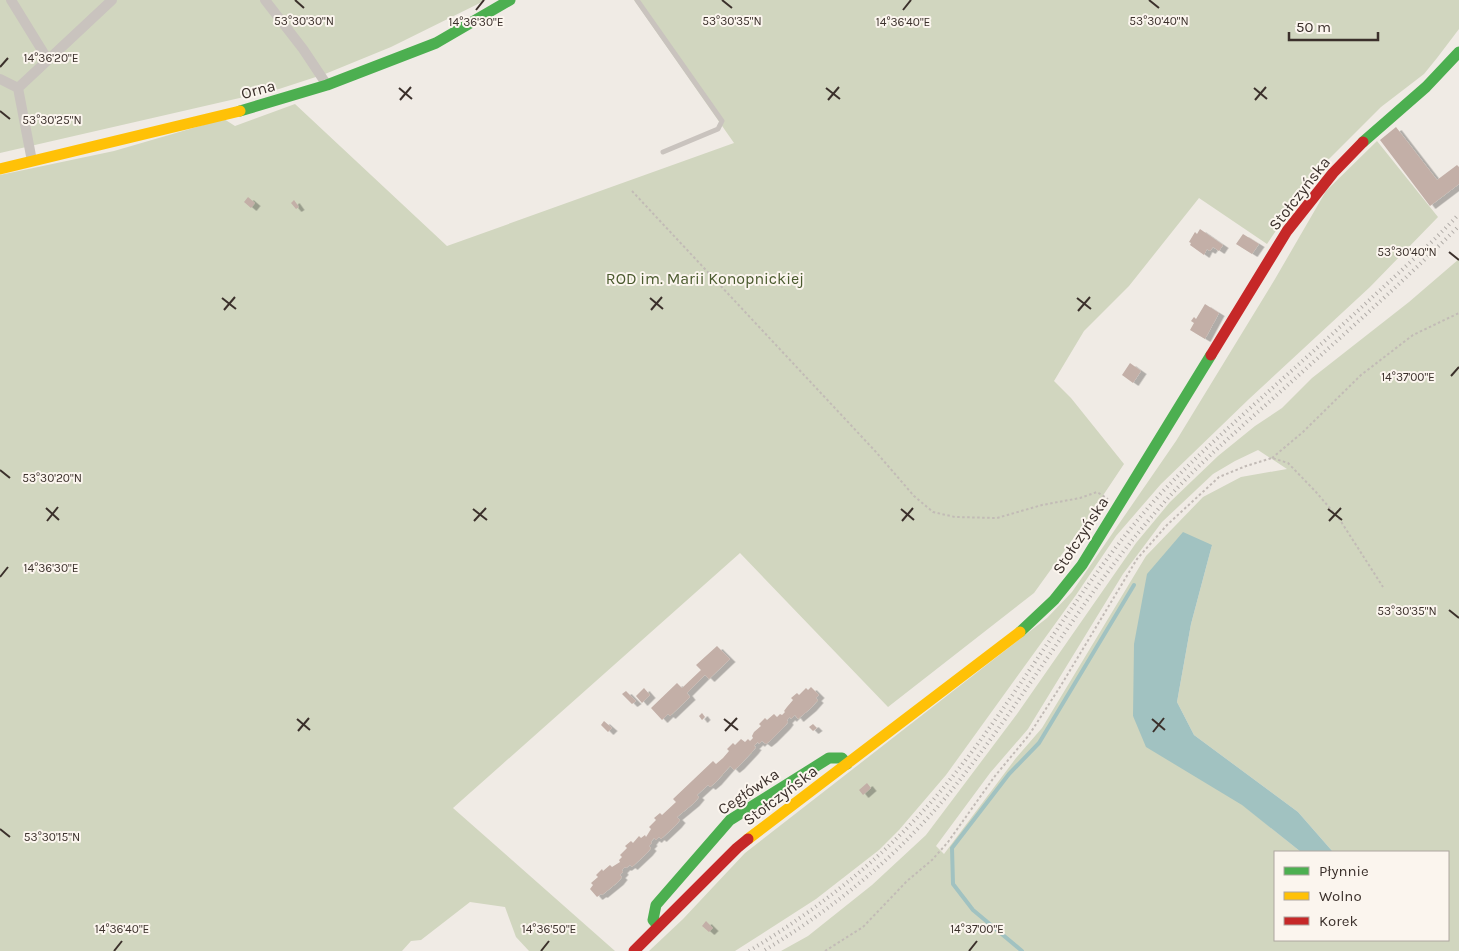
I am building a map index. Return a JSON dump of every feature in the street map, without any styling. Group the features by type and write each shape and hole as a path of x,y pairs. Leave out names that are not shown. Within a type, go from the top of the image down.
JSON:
{"street":[{"path":"11,0 48,60"},
{"path":"18,88 112,0"},
{"path":"265,0 303,49 327,85"},
{"name":"Orna","path":"0,169 239,111 327,85 436,43 510,0"},
{"name":"Stołczyńska","path":"634,951 737,848 1003,646 1059,595 1073,578 1101,536 1287,231 1319,188 1365,141 1414,100 1459,52"},
{"path":"0,79 18,88"},
{"path":"18,88 32,161"},
{"name":"Cegłówka","path":"658,926 653,920 656,905 662,896 730,820 828,758 842,758 847,764"}],"lane":[{"path":"638,0 722,121 718,129 663,152"}],"path":[{"path":"632,192 876,452 914,496 933,512 956,518 997,518 1042,505 1080,498 1097,492 1103,496"},
{"path":"825,951 863,926 907,880 932,860 948,842 995,776 1029,735 1137,559 1167,526 1219,477 1272,458 1304,432 1361,375 1414,335 1459,313"},
{"path":"1272,458 1288,463 1316,492 1340,520 1383,587"}],"green space":[{"path":"0,0 486,0 391,47 325,74 279,89 0,153"},
{"name":"ROD im. Marii Konopnickiej","path":"634,0 1459,0 1459,29 1424,74 1381,107 1315,173 1267,244 1199,198 1129,286 1084,331 1054,381 1071,398 1124,464 1034,593 888,707 740,553 453,808 615,951 529,951 516,937 505,907 470,902 421,940 411,941 402,951 0,951 0,175 114,151 224,119 235,126 295,104 447,246 734,143"},
{"path":"1377,141 1438,217 1370,287 1161,484 1116,536 1076,595 946,775 899,830 879,850 816,899 735,951 649,951 683,919 745,853 1047,618 1072,592 1176,441 1275,279 1326,191"},
{"path":"1459,259 1459,951 781,951 808,936 872,885 926,835 1017,714 1136,543 1170,502 1218,456 1255,426 1282,408 1312,378 1409,302","holes":["1258,450 1287,469 1241,477 1203,497 1146,556 1042,728 1016,758 944,854 936,846 990,773 1028,729 1123,574 1162,522 1213,474","1212,545 1191,624 1177,702 1194,735 1298,812 1332,851 1449,851 1449,941 1274,941 1274,851 1300,851 1133,716"]}],"water":[{"path":"1183,532 1212,545 1191,624 1177,702 1194,735 1298,812 1332,851 1300,851 1242,805 1146,747 1133,716 1134,644 1147,574"}],"building":[{"path":"1396,127 1437,180 1457,165 1459,167 1459,184 1430,206 1380,140"},
{"path":"248,197 255,203 251,208 244,202"},
{"path":"294,200 299,207 296,209 291,203"},
{"path":"1200,229 1223,245 1219,251 1213,247 1210,251 1207,249 1204,255 1190,245 1191,243 1189,242 1195,232 1197,234"},
{"path":"1243,234 1259,244 1252,254 1236,244"},
{"path":"1205,304 1219,313 1205,339 1190,330 1194,323 1191,321 1194,317 1196,319"},
{"path":"1130,363 1141,371 1133,383 1122,375"},
{"path":"717,646 730,659 709,679 705,675 687,693 690,697 670,716 668,714 662,720 651,708 677,683 682,688 701,670 696,665"},
{"path":"811,687 819,695 816,698 818,700 811,708 798,719 795,715 791,719 790,717 785,726 771,740 766,744 762,741 759,744 758,742 754,746 756,747 753,751 739,766 734,770 730,766 716,782 710,787 708,785 697,795 699,797 694,803 677,817 680,820 676,825 661,839 659,837 656,840 654,838 649,846 651,848 647,853 632,867 630,865 625,867 620,875 622,877 618,882 597,897 590,889 593,885 591,883 598,877 596,875 602,869 603,871 610,865 612,867 620,862 619,860 622,857 620,855 627,848 625,846 631,841 633,843 639,836 641,838 645,835 646,837 651,829 649,827 656,820 654,818 660,813 662,815 676,802 673,799 713,761 716,764 723,758 729,751 727,749 733,743 735,745 741,739 745,742 748,739 750,741 753,738 754,732 761,726 759,724 765,718 767,720 774,714 777,717 780,714 782,715 793,700 791,698 797,693 799,695 806,688 808,690"},
{"path":"644,688 650,695 642,703 636,696"},
{"path":"626,691 636,701 632,704 622,694"},
{"path":"702,713 705,717 702,720 699,716"},
{"path":"604,721 612,728 608,732 601,725"},
{"path":"813,724 817,728 813,731 809,727"},
{"path":"867,783 871,788 863,795 859,790"},
{"path":"744,791 747,793 739,801 737,798"},
{"path":"706,921 713,928 709,932 702,926"}],"waterway":[{"path":"1022,951 973,910 953,884 952,848 1009,774 1039,743 1134,585"}],"railway":[{"path":"749,951 831,895 905,830 949,781 976,747 1100,569 1154,501 1211,444 1345,323 1459,214"},
{"path":"765,950 839,899 906,841 946,797 974,762 1077,614 1160,507 1213,453 1389,293 1459,226"}],"traffic: fast":[{"path":"240,111 327,85 436,43 510,0"},
{"path":"1363,142 1426,87 1459,52"},
{"path":"1020,632 1054,600 1082,565 1211,355"},
{"path":"658,926 653,920 656,905 730,820 829,758 842,758 847,764"}],"traffic: slow":[{"path":"0,169 240,111"},
{"path":"748,839 1020,632"}],"traffic: jam":[{"path":"1211,355 1287,231 1333,173 1363,142"},
{"path":"634,951 748,839"}]}
